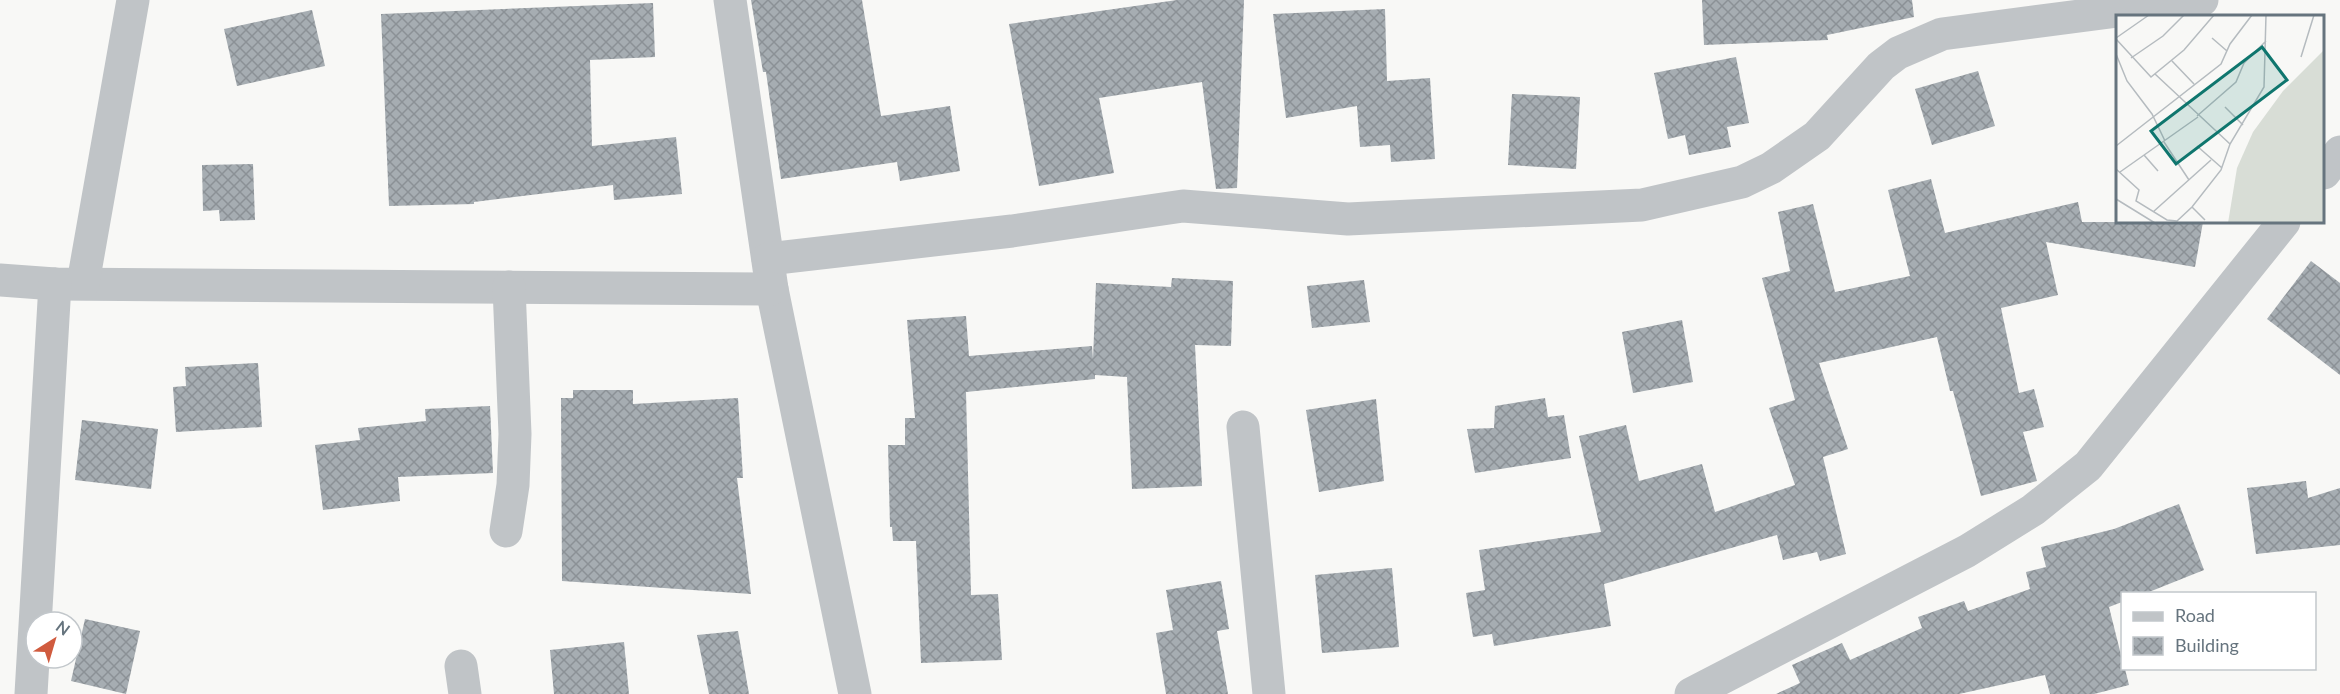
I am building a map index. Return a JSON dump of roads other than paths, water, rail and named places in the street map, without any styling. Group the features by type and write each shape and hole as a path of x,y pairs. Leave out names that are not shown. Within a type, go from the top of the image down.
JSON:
{"street":[{"path":"31,694 69,284 133,0"},
{"path":"730,0 770,274 855,694"},
{"path":"0,280 69,284 509,287 770,274 1012,231 1183,206 1348,219 1642,205 1742,182 1771,168 1818,136 1881,66 1898,53 1942,34 2202,0"},
{"path":"2325,172 2340,152"},
{"path":"1691,694 1967,551 2033,510 2088,466 2282,224"},
{"path":"506,531 513,485 515,434 509,287"},
{"path":"1243,427 1269,694"}]}
